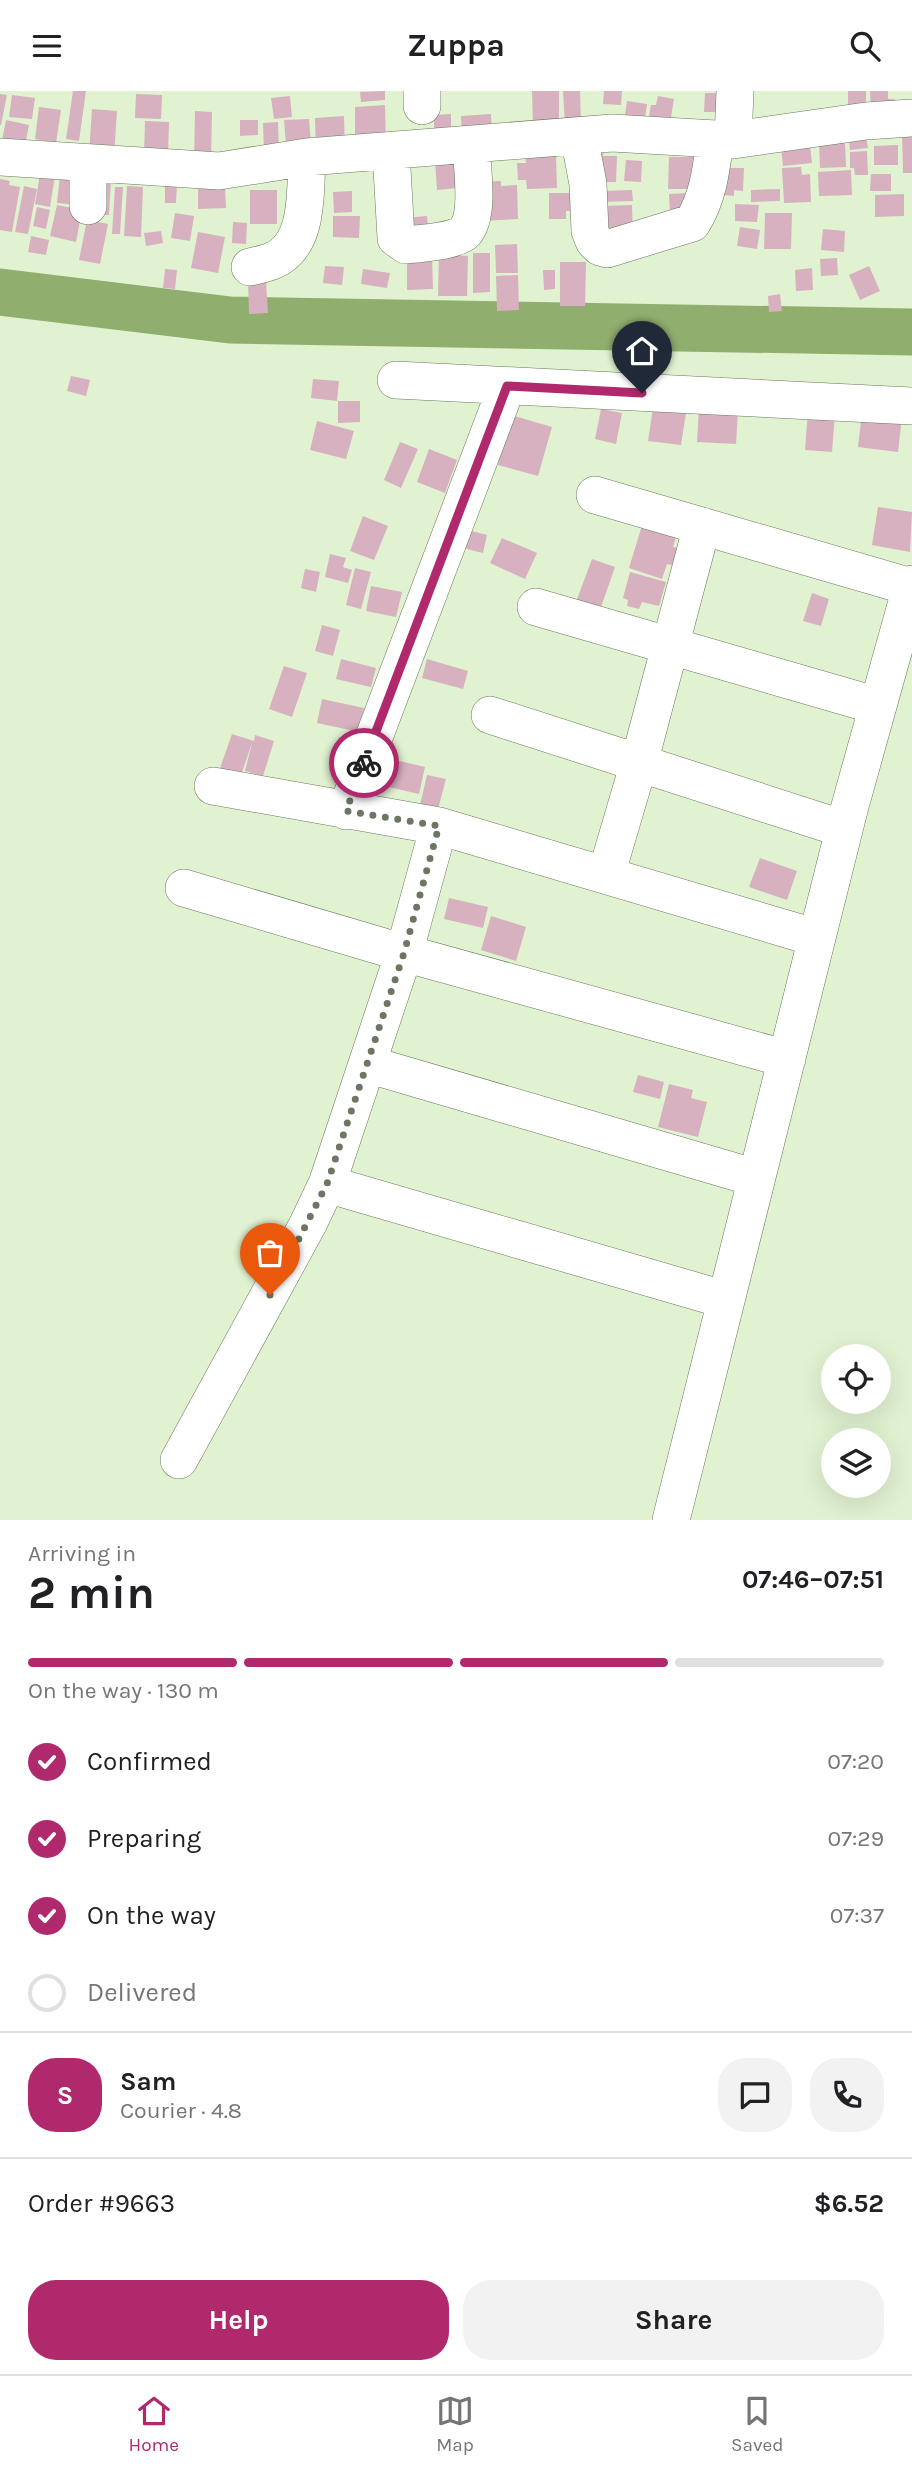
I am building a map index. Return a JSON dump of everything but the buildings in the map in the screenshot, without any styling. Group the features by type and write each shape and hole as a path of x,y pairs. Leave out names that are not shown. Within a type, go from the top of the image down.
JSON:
{"street":[{"path":"579,136 588,184 590,231 594,241 607,249 692,223 702,209 724,141 735,91"},
{"path":"0,157 219,170 307,157 579,136 632,133 724,141 866,127 912,118"},
{"path":"391,152 396,238 406,245 418,244 458,237 465,232 474,204 471,145"},
{"path":"250,267 274,261 287,250 298,233 305,204 307,157"},
{"path":"88,163 88,206"},
{"path":"396,380 912,406"},
{"path":"346,811 507,386"},
{"path":"595,495 912,586 844,829 671,1520"},
{"path":"606,875 639,763 702,526"},
{"path":"536,607 878,706"},
{"path":"490,715 844,829"},
{"path":"213,786 439,826 817,938"},
{"path":"179,1460 308,1224 327,1184 404,953 439,826"},
{"path":"184,888 404,953 787,1059"},
{"path":"367,1064 757,1178"},
{"path":"327,1184 726,1300"}],"waterway":[{"path":"0,292 230,320 912,332"}],"way so far":[{"path":"270,1295 327,1184 404,953 439,826 346,811 364,763"}],"route":[{"path":"364,763 507,386 642,393"}]}
